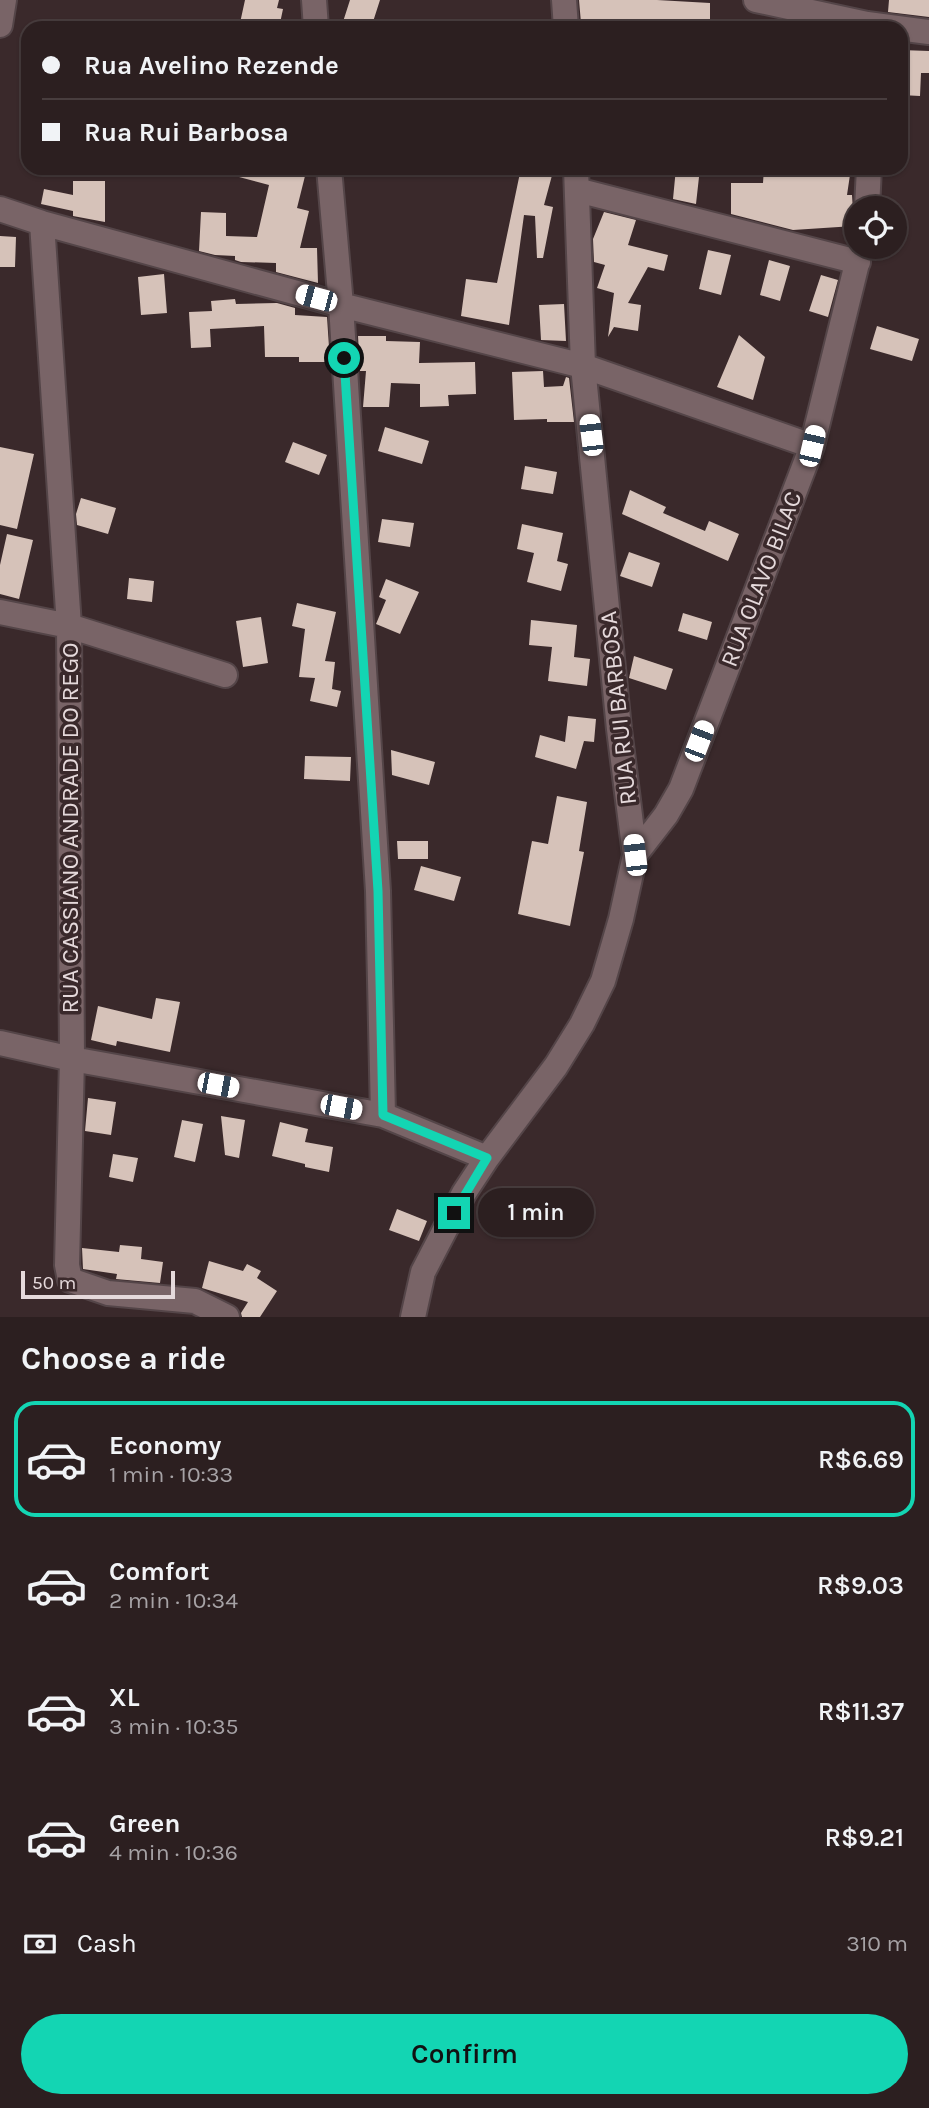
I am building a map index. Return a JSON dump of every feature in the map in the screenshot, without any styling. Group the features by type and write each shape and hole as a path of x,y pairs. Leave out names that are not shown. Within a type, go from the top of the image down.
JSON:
{"street":[{"path":"0,25 4,0"},
{"path":"314,0 316,21"},
{"path":"564,0 566,21"},
{"path":"756,0 866,17"},
{"path":"908,27 929,32"},
{"path":"329,175 341,305 378,891 383,1115"},
{"path":"868,196 869,175"},
{"path":"576,179 844,251"},
{"name":"RUA RUI BARBOSA","path":"413,1317 423,1272 464,1194 583,1024 603,981 621,919 635,855 618,716 583,366 576,179"},
{"path":"0,209 341,305 583,366 812,446"},
{"path":"42,223 69,625 225,675"},
{"name":"RUA OLAVO BILAC","path":"635,855 666,815 681,789 812,446 859,259"},
{"name":"RUA CASSIANO ANDRADE DO REGO","path":"0,612 69,625 72,1059 67,1265 70,1280 108,1293 195,1301 227,1317"},
{"path":"0,1043 72,1059 383,1115 487,1158"}],"building":[{"path":"245,0 279,0 277,8 283,9 280,21 240,21"},
{"path":"350,0 380,0 373,21 343,21"},
{"path":"579,0 710,3 710,21 581,21"},
{"path":"889,0 929,0 929,17 888,12"},
{"path":"908,50 929,51 929,73 921,73 920,96 908,95"},
{"path":"232,175 305,175 297,208 309,211 300,248 317,248 318,283 276,272 276,263 241,262 235,260 235,256 199,251 201,212 226,213 226,236 257,237 269,185"},
{"path":"520,175 552,175 544,205 553,207 543,258 537,258 535,216 524,215 509,325 461,316 466,279 497,283"},
{"path":"675,175 699,175 696,204 673,199"},
{"path":"764,175 850,175 847,195 852,196 844,196 844,227 793,230 731,214 731,183 763,183"},
{"path":"73,181 105,181 105,222 73,216 73,211 41,204 44,189 73,195"},
{"path":"604,212 636,220 628,245 668,255 664,271 648,267 628,303 641,305 638,331 614,327 608,337 614,293 597,288 605,265 594,262 593,239"},
{"path":"0,236 16,237 15,267 0,267"},
{"path":"708,250 731,255 721,295 699,289"},
{"path":"769,260 790,266 780,301 760,295"},
{"path":"164,274 167,313 141,315 138,277"},
{"path":"821,275 838,280 828,317 809,311"},
{"path":"235,299 236,304 277,303 295,308 295,315 327,317 330,362 299,362 299,357 265,357 264,326 210,329 211,347 191,348 189,312 212,311 211,301"},
{"path":"564,304 566,341 541,340 539,305"},
{"path":"877,326 919,339 912,361 870,349"},
{"path":"739,335 765,357 753,400 717,387"},
{"path":"358,336 386,336 386,341 420,342 419,363 475,362 476,394 448,395 449,406 420,407 420,384 391,383 389,407 363,407 366,371 360,371"},
{"path":"543,371 544,387 563,386 566,377 569,378 574,422 514,420 512,372"},
{"path":"385,427 429,441 422,464 378,451"},
{"path":"293,442 327,455 319,475 285,462"},
{"path":"0,447 34,454 17,529 0,525"},
{"path":"525,466 557,472 553,494 521,489"},
{"path":"630,490 666,507 663,513 705,531 709,521 739,534 728,561 622,514"},
{"path":"81,498 116,508 108,534 77,525 76,514"},
{"path":"382,519 414,523 410,547 378,542"},
{"path":"522,524 563,533 557,561 568,564 561,591 527,582 534,553 517,549"},
{"path":"7,534 33,540 19,599 0,594 0,565"},
{"path":"629,552 660,563 652,587 620,576"},
{"path":"129,578 154,581 152,602 127,599"},
{"path":"386,579 419,592 400,634 376,624 386,600 379,597"},
{"path":"297,603 336,612 325,661 335,662 332,689 341,691 337,707 310,701 315,678 299,677 305,629 292,626"},
{"path":"683,613 712,622 707,640 678,631"},
{"path":"261,617 268,663 243,667 236,621"},
{"path":"531,620 577,625 574,657 590,659 587,686 548,681 552,647 529,645"},
{"path":"634,656 673,669 666,690 629,678"},
{"path":"568,716 596,719 594,742 584,741 576,769 535,757 540,735 565,742"},
{"path":"391,750 435,762 429,785 392,775"},
{"path":"305,756 351,757 350,781 304,779"},
{"path":"557,796 587,802 579,851 584,852 570,926 518,914 532,841 548,844"},
{"path":"397,841 428,841 428,859 398,859"},
{"path":"421,866 461,877 454,901 414,890"},
{"path":"156,998 180,1002 170,1052 117,1041 116,1046 91,1040 98,1006 152,1019"},
{"path":"88,1098 116,1102 111,1135 85,1131"},
{"path":"221,1116 245,1120 239,1158 225,1155"},
{"path":"182,1120 203,1124 195,1162 174,1157"},
{"path":"280,1122 308,1129 305,1142 333,1147 329,1172 272,1156"},
{"path":"113,1154 138,1158 133,1182 109,1177"},
{"path":"397,1209 427,1221 419,1241 389,1230"},
{"path":"120,1245 142,1247 141,1259 163,1262 160,1283 116,1279 117,1274 83,1269 82,1248 119,1252"},
{"path":"209,1261 243,1271 247,1264 261,1271 257,1278 277,1291 260,1317 242,1317 241,1313 248,1302 202,1288"}],"route":[{"path":"344,358 378,891 383,1115 487,1158 454,1213"}]}
